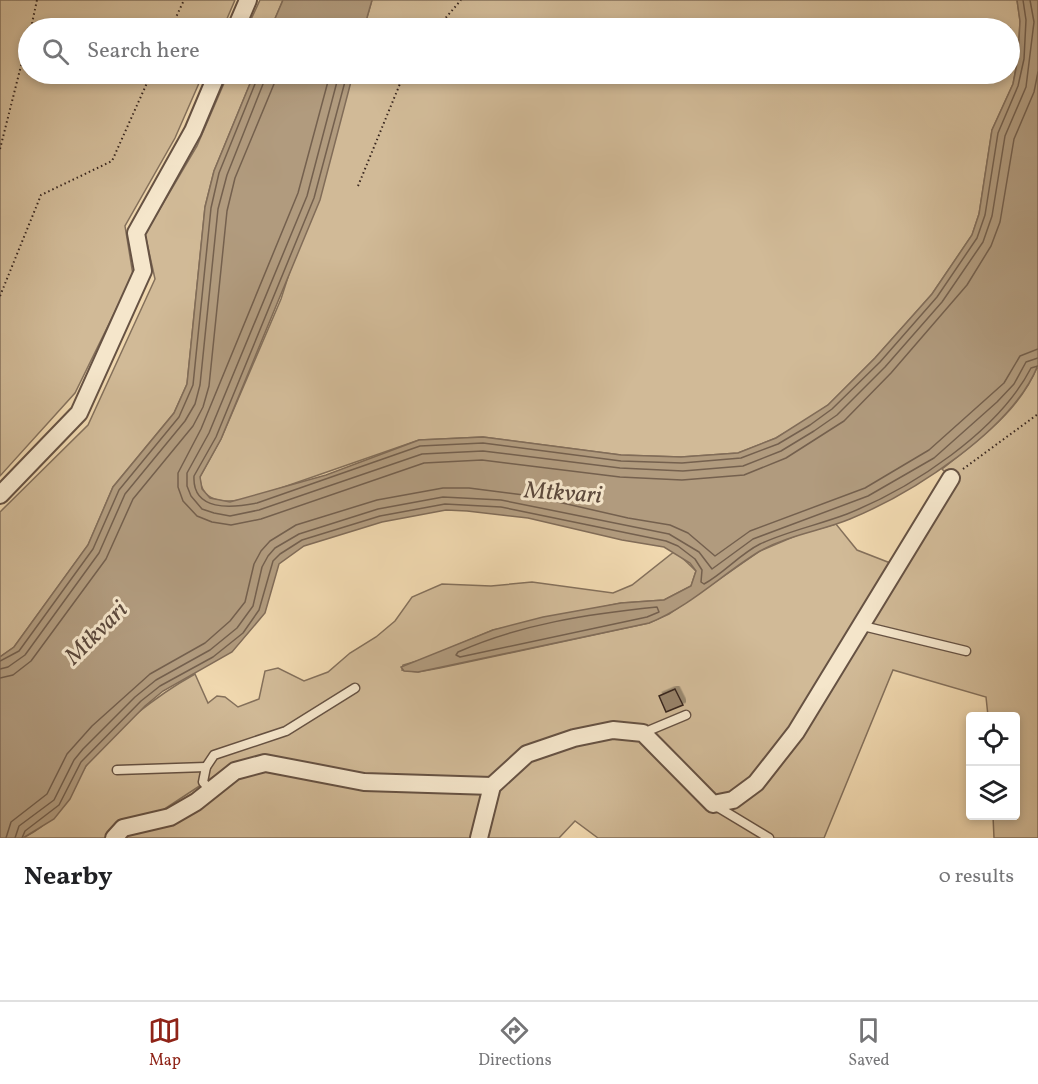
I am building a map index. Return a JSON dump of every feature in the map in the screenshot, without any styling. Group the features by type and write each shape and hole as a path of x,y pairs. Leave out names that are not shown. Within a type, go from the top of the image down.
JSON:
{"street":[{"path":"240,18 248,0"},
{"path":"0,495 79,413 143,272 136,233 193,131 213,84"},
{"path":"479,838 492,786 527,754 573,738 613,730 644,733 713,804 733,800 756,783 796,732 863,626 951,478"},
{"path":"114,838 123,828 170,817 211,791 236,771 265,763 364,782 492,786"}],"lane":[{"path":"863,626 966,651"},
{"path":"211,791 204,782 206,766 214,755 286,731 354,688"},
{"path":"644,733 686,716"},
{"path":"117,770 206,766"},
{"path":"713,804 769,838"}],"path":[{"path":"33,18 37,0"},
{"path":"176,18 184,0"},
{"path":"446,18 461,0"},
{"path":"0,149 18,78"},
{"path":"0,296 40,195 112,161 147,84"},
{"path":"358,186 400,84"},
{"path":"951,478 1038,414"}],"shaded area":[{"path":"0,0 235,0 227,18 18,18 18,84 199,84 175,138 125,226 133,275 75,393 0,476"},
{"path":"260,0 283,0 275,18 252,18"},
{"path":"372,0 1017,0 1020,18 367,18"},
{"path":"224,84 250,84 214,171 205,207 187,384 174,413 113,487 88,545 14,647 0,657 0,512 88,425 155,279 145,234 197,146"},
{"path":"350,84 1013,84 992,130 979,214 972,235 932,294 875,358 828,405 776,438 738,453 681,457 621,455 483,437 419,440 255,497 229,501 213,498 206,494 200,477 221,439 281,299"},
{"path":"1038,365 1038,838 994,838 993,820 1020,820 1020,712 988,712 986,697 893,670 824,838 598,838 575,821 559,838 120,838 168,822 233,764 160,812 123,824 106,838 23,838 53,816 86,766 107,740 150,703 181,682 195,674 208,703 217,696 225,697 238,707 259,699 265,671 278,668 304,681 328,672 395,621 412,597 442,584 491,586 532,582 613,593 632,585 675,551 696,571 691,586 664,600 621,603 493,630 424,659 403,665 402,670 418,672 440,668 649,623 669,614 760,551 800,534 836,524 857,550 898,566 951,478 942,469 984,435 1010,410"}],"water":[{"path":"283,0 372,0 367,18 275,18"},
{"name":"Mtkvari","path":"1017,0 1038,0 1038,365 1025,389 1007,413 958,457 875,508 760,551 693,599 649,623 418,672 404,671 401,667 493,630 543,617 621,603 664,600 691,586 696,571 690,563 664,547 622,540 528,518 467,511 446,510 382,522 304,546 279,564 265,613 232,652 163,691 145,706 86,766 70,799 54,819 23,838 0,838 0,657 14,647 88,545 113,487 174,413 187,384 205,207 214,171 250,84 350,84 320,200 221,439 200,477 202,489 210,498 230,502 326,475 419,440 483,437 621,455 681,457 738,453 776,438 828,405 875,358 932,294 972,235 979,214 992,130 1013,84 1020,84 1020,18"}],"building":[{"path":"675,689 683,705 666,712 659,696"}]}
